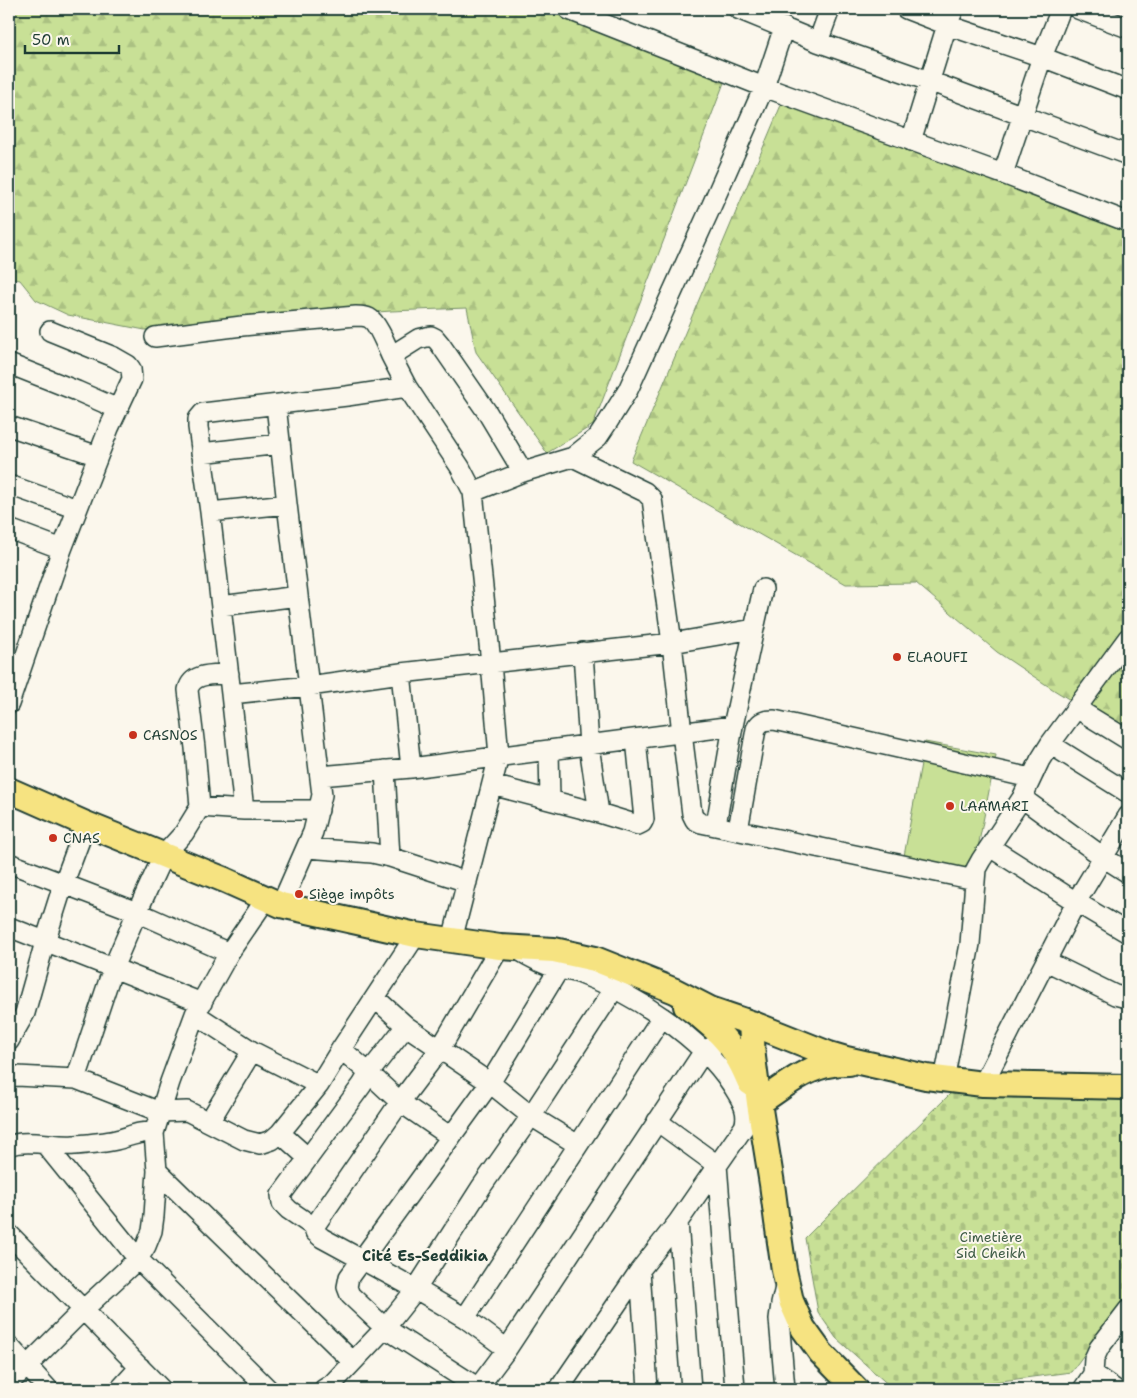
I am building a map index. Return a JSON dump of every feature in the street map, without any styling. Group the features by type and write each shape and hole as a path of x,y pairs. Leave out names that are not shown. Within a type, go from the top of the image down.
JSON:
{"main road":[{"path":"10,796 86,824 225,880 273,902 416,935 507,947 554,950 595,959 675,991 710,1009 829,1054 863,1064 944,1080 983,1084 1128,1087"},
{"path":"648,980 695,1011 724,1039 736,1054 761,1114"},
{"path":"751,1023 753,1057 761,1114 786,1283 791,1302 804,1328 821,1353 856,1389"},
{"path":"761,1114 800,1076 820,1066 834,1063 863,1064"}],"street":[{"path":"738,9 776,19 818,42 1128,155"},
{"path":"818,42 830,9"},
{"path":"906,9 950,17 1042,57 1128,90"},
{"path":"1003,174 1042,57 1061,9"},
{"path":"1078,9 1128,28"},
{"path":"569,10 764,87 1003,174 1128,222"},
{"path":"911,141 950,17"},
{"path":"473,492 523,472 573,457 598,437 628,390 764,87 776,19"},
{"path":"155,337 348,316 366,316 371,318 407,388 456,460 473,492 499,756 452,940"},
{"path":"9,704 77,509 113,418 132,379 131,368 128,365 114,357 50,331"},
{"path":"391,356 418,339 431,336 435,338 487,412 523,472"},
{"path":"9,364 118,409"},
{"path":"244,810 198,420 203,413 407,388"},
{"path":"9,1383 138,1259 146,1246 152,1231 156,1171 154,1133 170,1082 198,1008 229,953 273,902 307,848 319,810 322,795 320,776 276,404"},
{"path":"9,426 98,456"},
{"path":"201,453 280,444"},
{"path":"573,457 646,492 652,499 672,643 692,814 695,820 701,823 975,880"},
{"path":"9,485 77,509"},
{"path":"210,512 287,504"},
{"path":"9,529 62,549"},
{"path":"716,826 733,726 763,590"},
{"path":"221,606 298,596"},
{"path":"231,694 672,643 754,629"},
{"path":"944,1080 970,944 976,869 980,860 1022,798 1050,744 1128,638"},
{"path":"583,652 589,746 599,813"},
{"path":"401,673 410,768"},
{"path":"76,1079 113,968 137,912 163,856 184,834 200,807 188,690 189,684 198,677 229,674"},
{"path":"1076,708 1128,740"},
{"path":"738,830 756,729 760,723 766,720 774,720 1031,778"},
{"path":"320,776 410,768 733,726"},
{"path":"492,785 638,825 644,819 636,740"},
{"path":"1050,744 1128,793"},
{"path":"549,750 550,800"},
{"path":"386,770 390,857"},
{"path":"1022,798 1128,873"},
{"path":"200,807 244,810 319,810"},
{"path":"983,1084 1076,902 1128,816"},
{"path":"9,1041 17,1010 45,942 63,885 86,824"},
{"path":"990,847 1128,933"},
{"path":"307,848 390,857 467,882"},
{"path":"9,863 137,912 229,953"},
{"path":"9,927 113,968 198,1008 252,1051 319,1085"},
{"path":"9,1077 76,1079 160,1112 187,1112 244,1140 260,1144 272,1140 280,1133 319,1085 416,935"},
{"path":"314,1227 400,1102 440,1049 507,947 536,961 559,969 571,970 614,988 662,1017 704,1051 727,1078 741,1101 746,1116 744,1127 678,1222 640,1270 559,1389"},
{"path":"1046,961 1115,995 1128,997"},
{"path":"559,969 490,1083 349,1277 346,1286 350,1295 385,1328 478,1389 704,1051 724,1039"},
{"path":"324,1389 332,1384 385,1328 416,1289 614,988"},
{"path":"375,998 406,1026 490,1083 531,1116 578,1145"},
{"path":"465,1318 662,1017"},
{"path":"406,1026 281,1195 282,1203 314,1227 315,1232 322,1238 465,1318 507,1348"},
{"path":"341,1049 370,1073 400,1102 451,1137"},
{"path":"209,1122 252,1051"},
{"path":"718,1163 729,1159 741,1151 761,1114"},
{"path":"658,1121 718,1163"},
{"path":"9,1146 18,1143 72,1146 116,1140 141,1133 154,1133"},
{"path":"280,1133 308,1158"},
{"path":"45,1144 138,1259 268,1389"},
{"path":"718,1163 735,1389"},
{"path":"156,1171 352,1361"},
{"path":"678,1222 691,1389"},
{"path":"9,1234 161,1389"},
{"path":"640,1270 648,1389"},
{"path":"785,1389 779,1319 780,1304 786,1283"},
{"path":"1115,1389 1088,1382 1099,1348 1128,1310"},
{"path":"9,1346 48,1389"},
{"path":"120,1389 140,1367"}],"green space":[{"path":"9,9 551,9 725,80 593,425 547,453 476,352 467,308 391,311 145,330 68,315 36,300 20,280 9,278"},
{"path":"784,98 1128,230 1128,730 1122,732 997,652 916,583 846,584 631,461"},
{"name":"LAAMARI","path":"925,742 996,755 973,873 904,856"},
{"name":"Cimetière Sid Cheikh","path":"955,1089 1128,1101 1128,1296 1071,1372 939,1389 893,1389 836,1338 818,1312 805,1238"}],"place":[{"name":"ELAOUFI","path":"897,657"},
{"name":"CASNOS","path":"133,735"},
{"name":"LAAMARI","path":"950,806"},
{"name":"CNAS","path":"53,838"},
{"name":"Siège impôts","path":"299,894"}],"district":[{"name":"Cité Es-Seddikia","path":"425,1256"}]}
